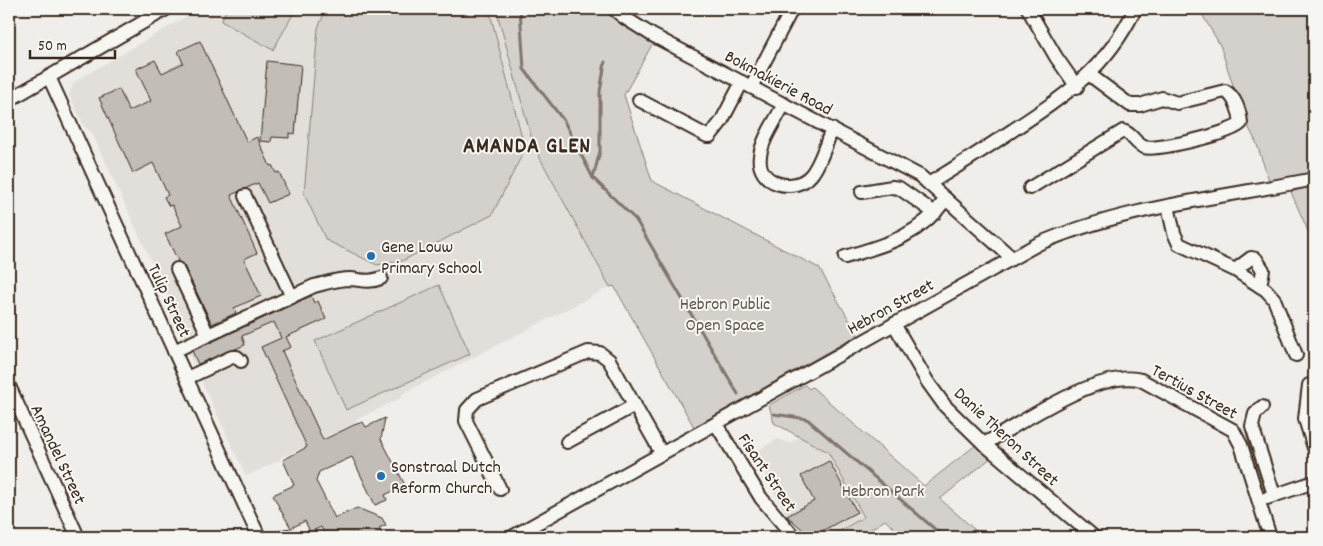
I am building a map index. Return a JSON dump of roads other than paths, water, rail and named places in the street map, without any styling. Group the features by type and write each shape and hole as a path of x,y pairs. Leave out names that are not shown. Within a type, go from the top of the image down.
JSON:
{"street":[{"path":"9,100 166,9"},
{"name":"Bokmakierie Road","path":"614,9 636,25 920,176 1012,258"},
{"path":"639,100 710,136 746,84 792,9"},
{"path":"1028,9 1056,58 1077,87"},
{"path":"930,183 1077,87 1090,75 1115,44 1135,9"},
{"path":"1030,188 1123,131 1128,132 1140,145 1152,148 1208,136 1235,128 1241,122 1237,106 1231,94 1225,90 1178,103 1162,98 1140,105 1130,105 1090,75"},
{"name":"Tulip Street","path":"49,77 259,537"},
{"path":"784,104 762,149 760,159 764,174 776,183 786,186 797,184 810,176 832,129"},
{"name":"Hebron Street","path":"512,537 1012,258 1077,229 1168,206 1314,179"},
{"path":"862,192 892,187 899,188 936,213"},
{"path":"245,196 292,297"},
{"path":"845,257 894,242 923,225 936,213 946,199"},
{"path":"1168,206 1174,233 1179,244 1234,270 1260,286 1274,299 1296,355"},
{"path":"1234,270 1252,258 1256,259 1263,270 1260,286"},
{"path":"178,269 208,335"},
{"path":"174,351 333,280 350,279 371,282 381,278"},
{"name":"Danie Theron Street","path":"894,324 937,396 984,444 1094,537"},
{"path":"500,489 466,422 467,410 477,400 588,352 605,355 609,360 662,454"},
{"path":"187,378 232,357 237,357 241,361"},
{"name":"Tertius Street","path":"984,444 1096,384 1113,380 1136,379 1233,430 1239,438 1270,537"},
{"path":"1309,385 1305,419 1314,448"},
{"name":"Amandel Street","path":"9,386 78,537"},
{"path":"567,442 635,405"},
{"path":"1262,407 1255,414 1252,426 1274,495"},
{"name":"Fisant Street","path":"716,424 761,498 794,537"},
{"path":"1259,500 1314,482"}],"waterway":[{"path":"520,9 524,69 564,121 593,178 636,220 738,394"},
{"path":"593,178 600,151 600,92 605,62"},
{"path":"774,414 807,419 944,537"}],"place":[{"name":"Gene Louw Primary School","path":"371,256"},
{"name":"Sonstraal Dutch Reform Church","path":"381,476"}],"district":[{"name":"AMANDA GLEN","path":"527,144"}],"park label":[{"name":"Hebron Public Open Space","path":"725,313"},
{"name":"Hebron Park","path":"883,490"}]}
